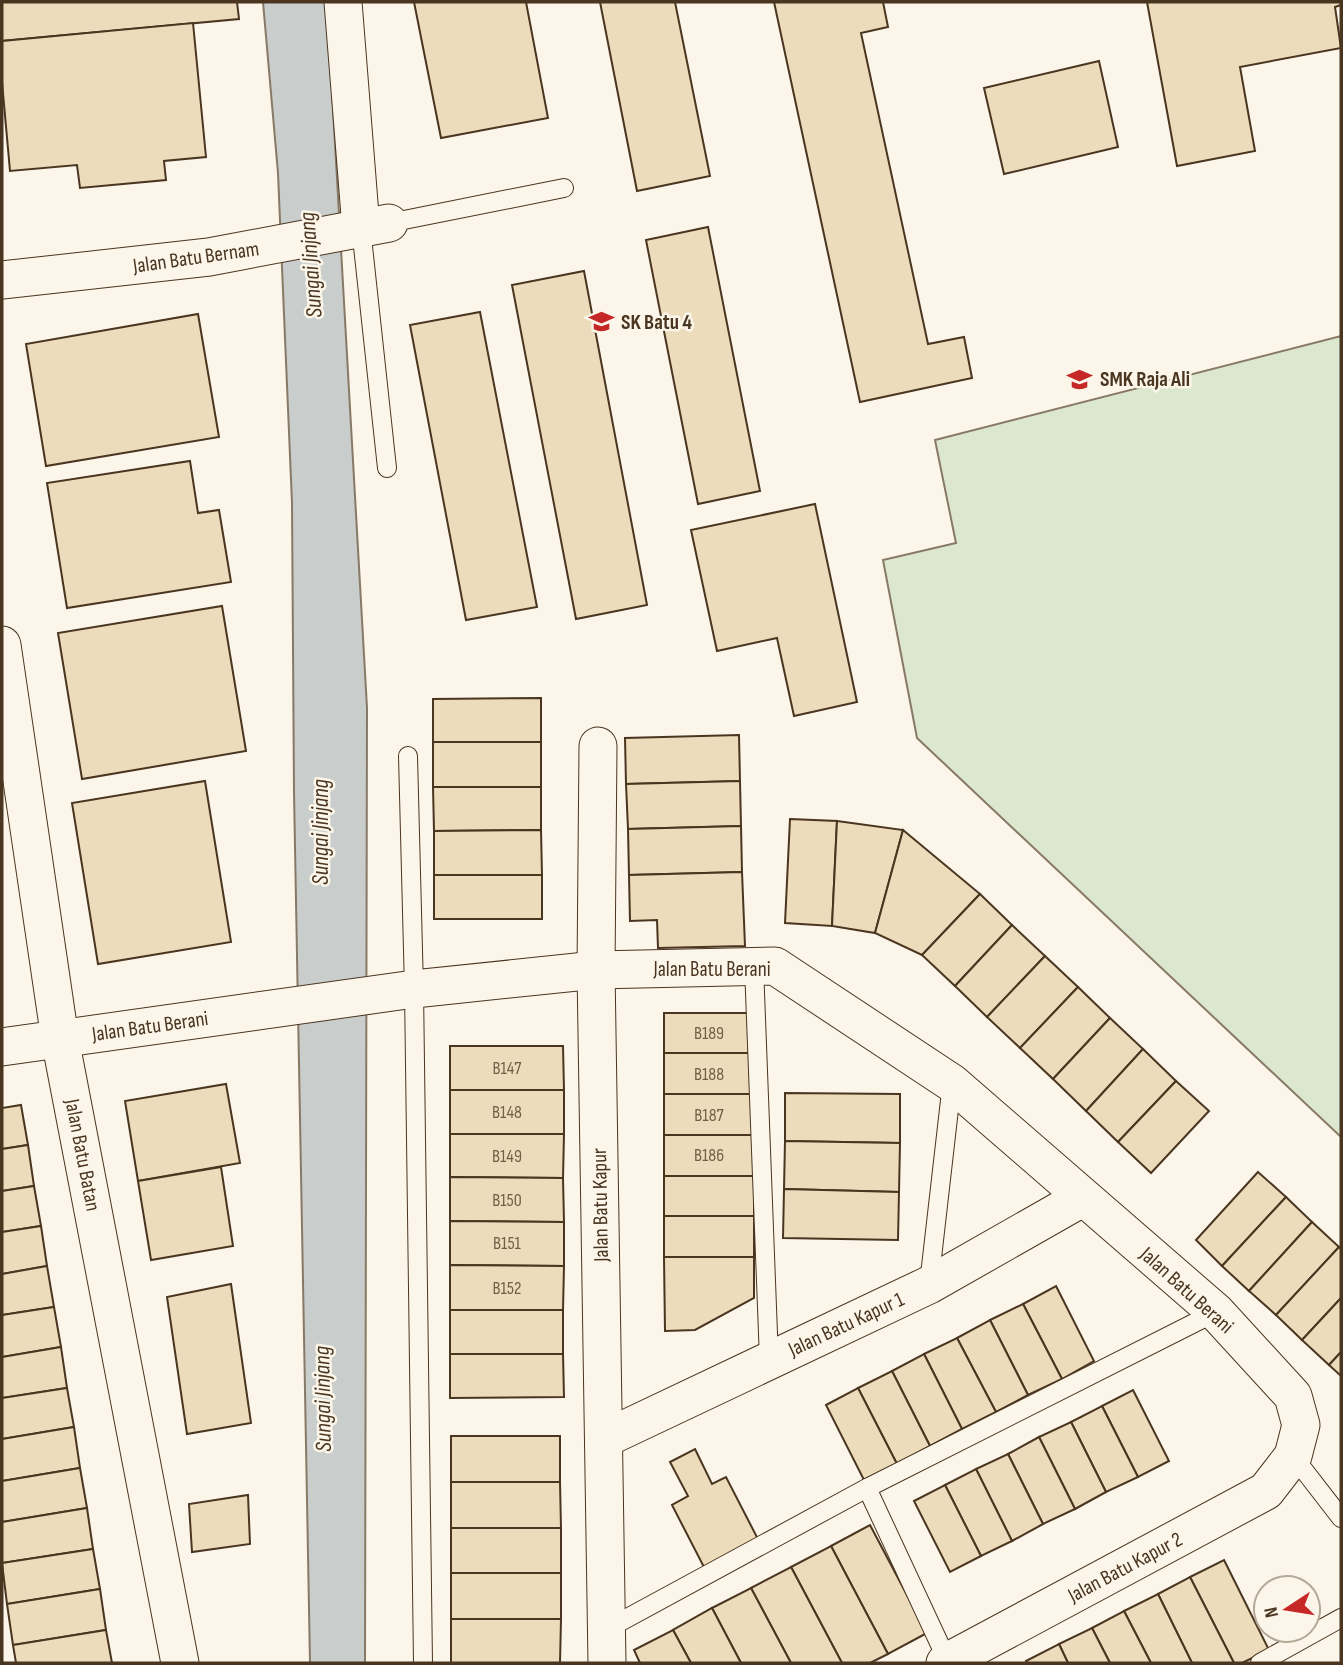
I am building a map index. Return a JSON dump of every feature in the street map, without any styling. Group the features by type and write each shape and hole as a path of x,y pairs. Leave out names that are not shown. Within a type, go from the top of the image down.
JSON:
{"street":[{"path":"343,2 362,228"},
{"name":"Jalan Batu Bernam","path":"2,280 209,257 362,228"},
{"name":"Jalan Batu Batan","path":"2,645 61,1039 180,1663"},
{"name":"Jalan Batu Kapur","path":"598,746 596,970 607,1646"},
{"name":"Jalan Batu Berani","path":"2,1047 414,989 596,970 775,966 951,1083 1216,1312 1293,1396 1301,1425 1293,1456"},
{"name":"Jalan Batu Kapur 1","path":"604,1440 929,1285 1082,1198"},
{"name":"Jalan Batu Kapur 2","path":"959,1660 1266,1491 1293,1456"}],"lane":[{"path":"387,468 362,228 564,188"},
{"path":"408,756 414,989 423,1663"},
{"path":"754,966 769,1360"},
{"path":"929,1285 951,1083"},
{"path":"607,1646 867,1488 1216,1312"},
{"path":"1293,1456 1341,1518"},
{"path":"867,1488 959,1660"},
{"path":"1260,1663 1341,1618"}],"green space":[{"path":"1341,336 1341,1137 917,738 883,560 956,543 935,440"}],"water":[{"name":"Sungai Jinjang","path":"263,2 327,2 367,708 365,1663 310,1663 294,792 292,503 278,173"}],"building":[{"path":"2,2 237,2 239,19 2,41"},
{"path":"414,2 526,2 548,118 441,138"},
{"path":"600,2 675,2 710,176 637,191"},
{"path":"774,2 883,2 888,27 861,33 928,344 964,337 972,378 860,402"},
{"path":"1147,2 1341,2 1341,5 1335,7 1341,48 1240,67 1255,151 1177,166"},
{"path":"193,23 206,157 164,161 166,180 80,188 77,165 10,171 2,82 2,41"},
{"path":"1099,61 1118,147 1004,174 984,88"},
{"path":"708,227 760,491 698,504 646,240"},
{"path":"584,271 647,605 576,619 512,285"},
{"path":"480,312 537,607 466,620 410,325"},
{"path":"198,314 219,437 46,466 26,344"},
{"path":"190,461 198,513 219,510 231,582 67,608 47,483"},
{"path":"815,504 857,702 794,716 777,638 717,651 691,530"},
{"path":"222,606 246,751 82,779 58,633"},
{"path":"541,698 541,742 433,742 433,699"},
{"path":"739,735 740,781 626,784 625,738"},
{"path":"433,742 541,742 541,787 433,787"},
{"path":"205,781 231,942 98,964 72,803"},
{"path":"740,781 741,826 628,829 626,784"},
{"path":"433,787 541,787 541,830 434,831"},
{"path":"790,819 837,821 832,926 785,923"},
{"path":"837,821 903,830 875,933 832,926"},
{"path":"741,826 742,872 629,875 628,829"},
{"path":"541,830 542,875 434,875 434,831"},
{"path":"903,830 980,894 922,955 875,933"},
{"path":"742,872 745,946 658,948 657,920 630,921 629,875"},
{"path":"434,875 542,875 542,919 434,919"},
{"path":"980,894 1012,925 955,986 922,955"},
{"path":"1012,925 1045,956 987,1017 955,986"},
{"path":"1045,956 1078,987 1020,1048 987,1017"},
{"path":"1078,987 1110,1018 1053,1079 1020,1048"},
{"path":"664,1013 754,1013 754,1053 664,1053"},
{"path":"1110,1018 1143,1049 1086,1111 1053,1079"},
{"path":"450,1046 563,1046 564,1090 450,1090"},
{"path":"1143,1049 1176,1081 1118,1142 1086,1111"},
{"path":"664,1053 754,1053 754,1094 664,1094"},
{"path":"1176,1081 1209,1111 1151,1173 1118,1142"},
{"path":"226,1084 240,1163 138,1181 125,1101"},
{"path":"450,1090 564,1090 564,1134 450,1134"},
{"path":"785,1093 900,1094 900,1143 785,1141"},
{"path":"664,1094 754,1094 754,1135 664,1135"},
{"path":"21,1105 28,1145 2,1149 2,1108"},
{"path":"450,1134 564,1134 563,1178 450,1177"},
{"path":"664,1135 754,1135 754,1176 664,1176"},
{"path":"785,1141 900,1143 899,1192 784,1189"},
{"path":"28,1145 34,1186 2,1191 2,1149"},
{"path":"221,1167 233,1246 151,1260 138,1181"},
{"path":"1258,1172 1286,1197 1222,1266 1196,1240"},
{"path":"664,1176 754,1176 754,1216 664,1216"},
{"path":"450,1177 563,1178 564,1222 450,1221"},
{"path":"34,1186 41,1226 2,1232 2,1191"},
{"path":"784,1189 899,1192 898,1240 783,1238"},
{"path":"1286,1197 1312,1222 1249,1291 1222,1266"},
{"path":"664,1216 754,1216 754,1257 664,1257"},
{"path":"450,1221 564,1222 564,1266 450,1265"},
{"path":"1312,1222 1339,1247 1276,1315 1249,1291"},
{"path":"41,1226 47,1266 2,1274 2,1232"},
{"path":"1339,1247 1341,1298 1302,1340 1276,1315"},
{"path":"664,1257 754,1257 754,1298 695,1330 665,1331"},
{"path":"450,1265 564,1266 563,1310 450,1310"},
{"path":"47,1266 54,1307 2,1315 2,1274"},
{"path":"231,1284 251,1423 187,1434 167,1297"},
{"path":"1056,1286 1094,1361 1062,1379 1023,1304"},
{"path":"1341,1298 1341,1352 1329,1365 1302,1340"},
{"path":"1023,1304 1062,1379 1028,1395 990,1320"},
{"path":"54,1307 61,1347 2,1357 2,1315"},
{"path":"450,1310 563,1310 563,1354 450,1354"},
{"path":"990,1320 1028,1395 996,1412 957,1338"},
{"path":"957,1338 996,1412 962,1429 924,1354"},
{"path":"61,1347 67,1388 2,1398 2,1357"},
{"path":"1341,1352 1341,1376 1329,1365"},
{"path":"450,1354 563,1354 564,1397 450,1398"},
{"path":"924,1354 962,1429 930,1446 892,1371"},
{"path":"892,1371 930,1446 897,1464 858,1388"},
{"path":"67,1388 74,1427 2,1439 2,1398"},
{"path":"858,1388 897,1464 864,1480 826,1405"},
{"path":"1133,1390 1169,1461 1138,1477 1102,1406"},
{"path":"1102,1406 1138,1477 1106,1492 1071,1422"},
{"path":"1071,1422 1106,1492 1075,1509 1039,1437"},
{"path":"74,1427 80,1468 2,1481 2,1439"},
{"path":"451,1436 560,1436 560,1482 451,1482"},
{"path":"1039,1437 1075,1509 1043,1524 1008,1454"},
{"path":"695,1449 712,1484 726,1477 761,1545 707,1573 672,1505 688,1496 670,1462"},
{"path":"1008,1454 1043,1524 1012,1541 976,1469"},
{"path":"80,1468 87,1508 2,1522 2,1481"},
{"path":"976,1469 1012,1541 981,1556 945,1485"},
{"path":"451,1482 560,1482 561,1528 451,1528"},
{"path":"945,1485 981,1556 950,1572 914,1501"},
{"path":"248,1495 250,1544 192,1552 189,1504"},
{"path":"87,1508 93,1549 2,1563 2,1522"},
{"path":"870,1525 927,1633 888,1654 831,1546"},
{"path":"451,1528 561,1528 561,1573 451,1573"},
{"path":"831,1546 888,1654 870,1663 842,1663 791,1567"},
{"path":"93,1549 100,1589 7,1604 2,1563"},
{"path":"1224,1560 1252,1616 1252,1644 1266,1644 1269,1650 1242,1663 1234,1663 1190,1577"},
{"path":"791,1567 842,1663 791,1663 751,1588"},
{"path":"451,1573 561,1573 561,1619 451,1619"},
{"path":"1190,1577 1234,1663 1192,1663 1158,1594"},
{"path":"751,1588 791,1663 741,1663 712,1608"},
{"path":"100,1589 106,1630 13,1645 7,1604"},
{"path":"1158,1594 1192,1663 1151,1663 1124,1611"},
{"path":"712,1608 741,1663 691,1663 673,1630"},
{"path":"1124,1611 1151,1663 1110,1663 1092,1628"},
{"path":"451,1619 561,1619 560,1663 451,1663"},
{"path":"1092,1628 1110,1663 1068,1663 1059,1644"},
{"path":"106,1630 112,1663 16,1663 13,1645"},
{"path":"673,1630 691,1663 640,1663 634,1650"},
{"path":"1059,1644 1068,1663 1027,1663 1026,1661"}],"place":[{"name":"SK Batu 4","path":"601,322"},
{"name":"SMK Raja Ali","path":"1080,379"}]}
